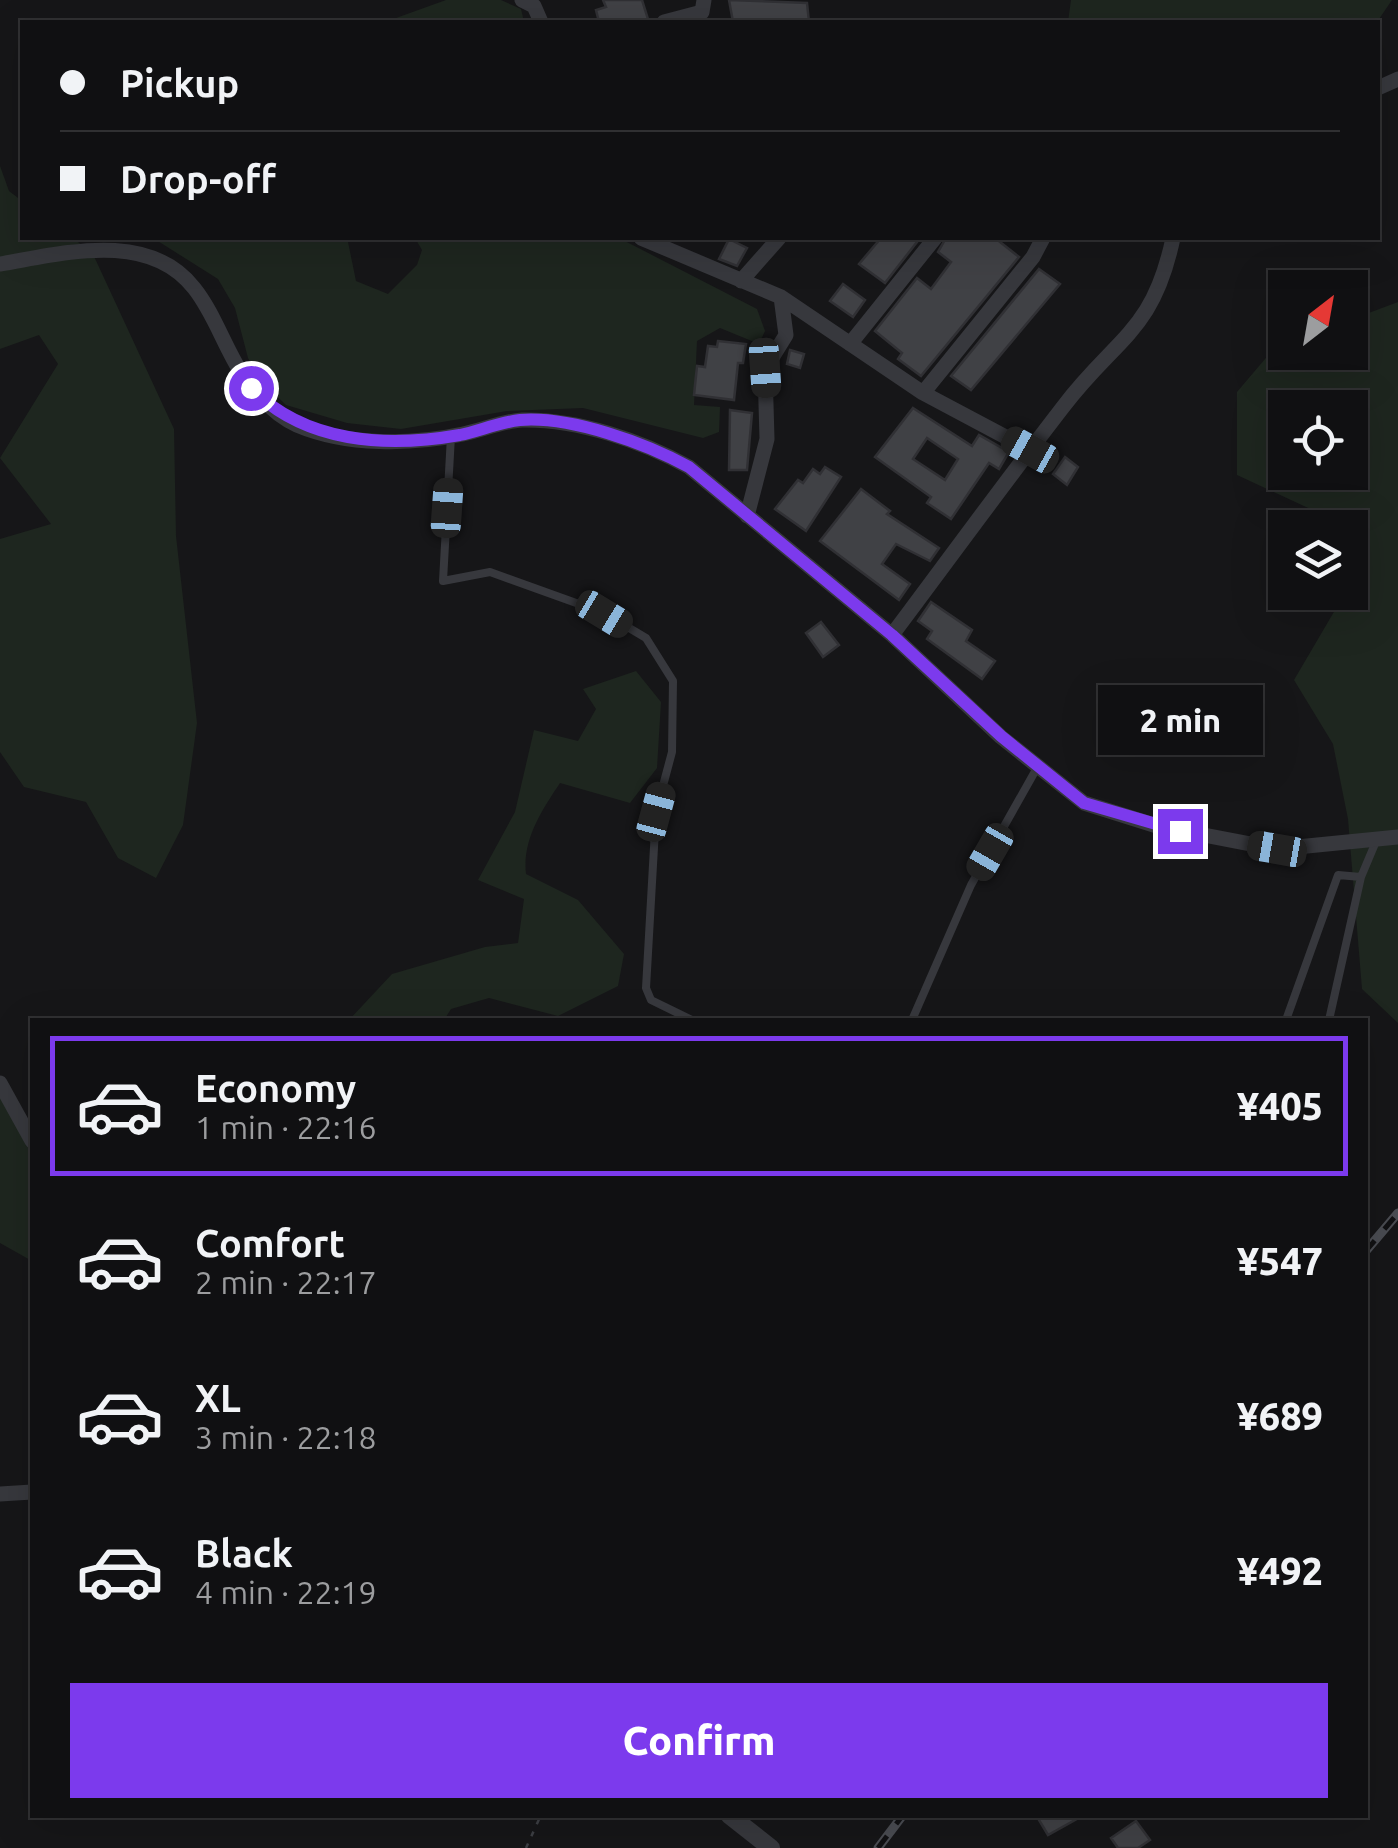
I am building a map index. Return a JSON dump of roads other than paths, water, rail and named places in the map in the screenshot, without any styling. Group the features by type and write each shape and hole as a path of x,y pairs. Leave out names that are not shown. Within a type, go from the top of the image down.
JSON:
{"street":[{"path":"522,0 534,6 540,20"},
{"path":"672,20 702,12 704,0"},
{"path":"646,240 781,297 923,394 1030,450"},
{"path":"740,280 778,240"},
{"path":"850,344 934,240"},
{"path":"923,394 1034,257 1043,240"},
{"path":"892,635 1076,390 1148,312 1163,283 1173,240"},
{"path":"0,264 76,250 136,252 170,268 192,284 251,388 273,410 298,425 404,443 520,420 651,446 689,467 892,635 1084,803 1204,836 1277,849 1398,838"},
{"path":"747,516 767,439 765,368 786,335 781,297"},
{"path":"0,1083 30,1137"},
{"path":"0,1494 30,1492"},
{"path":"733,1818 772,1848"}],"lane":[{"path":"451,436 443,581 490,572 604,614 646,638 673,680 672,752 656,812 646,988 651,1000 688,1018"},
{"path":"913,1018 971,885 1038,766"},
{"path":"1328,1018 1361,877 1377,839"},
{"path":"1287,1018 1338,875 1361,877"}],"railway":[{"path":"1368,1248 1398,1213"},
{"path":"878,1848 901,1818"}]}
